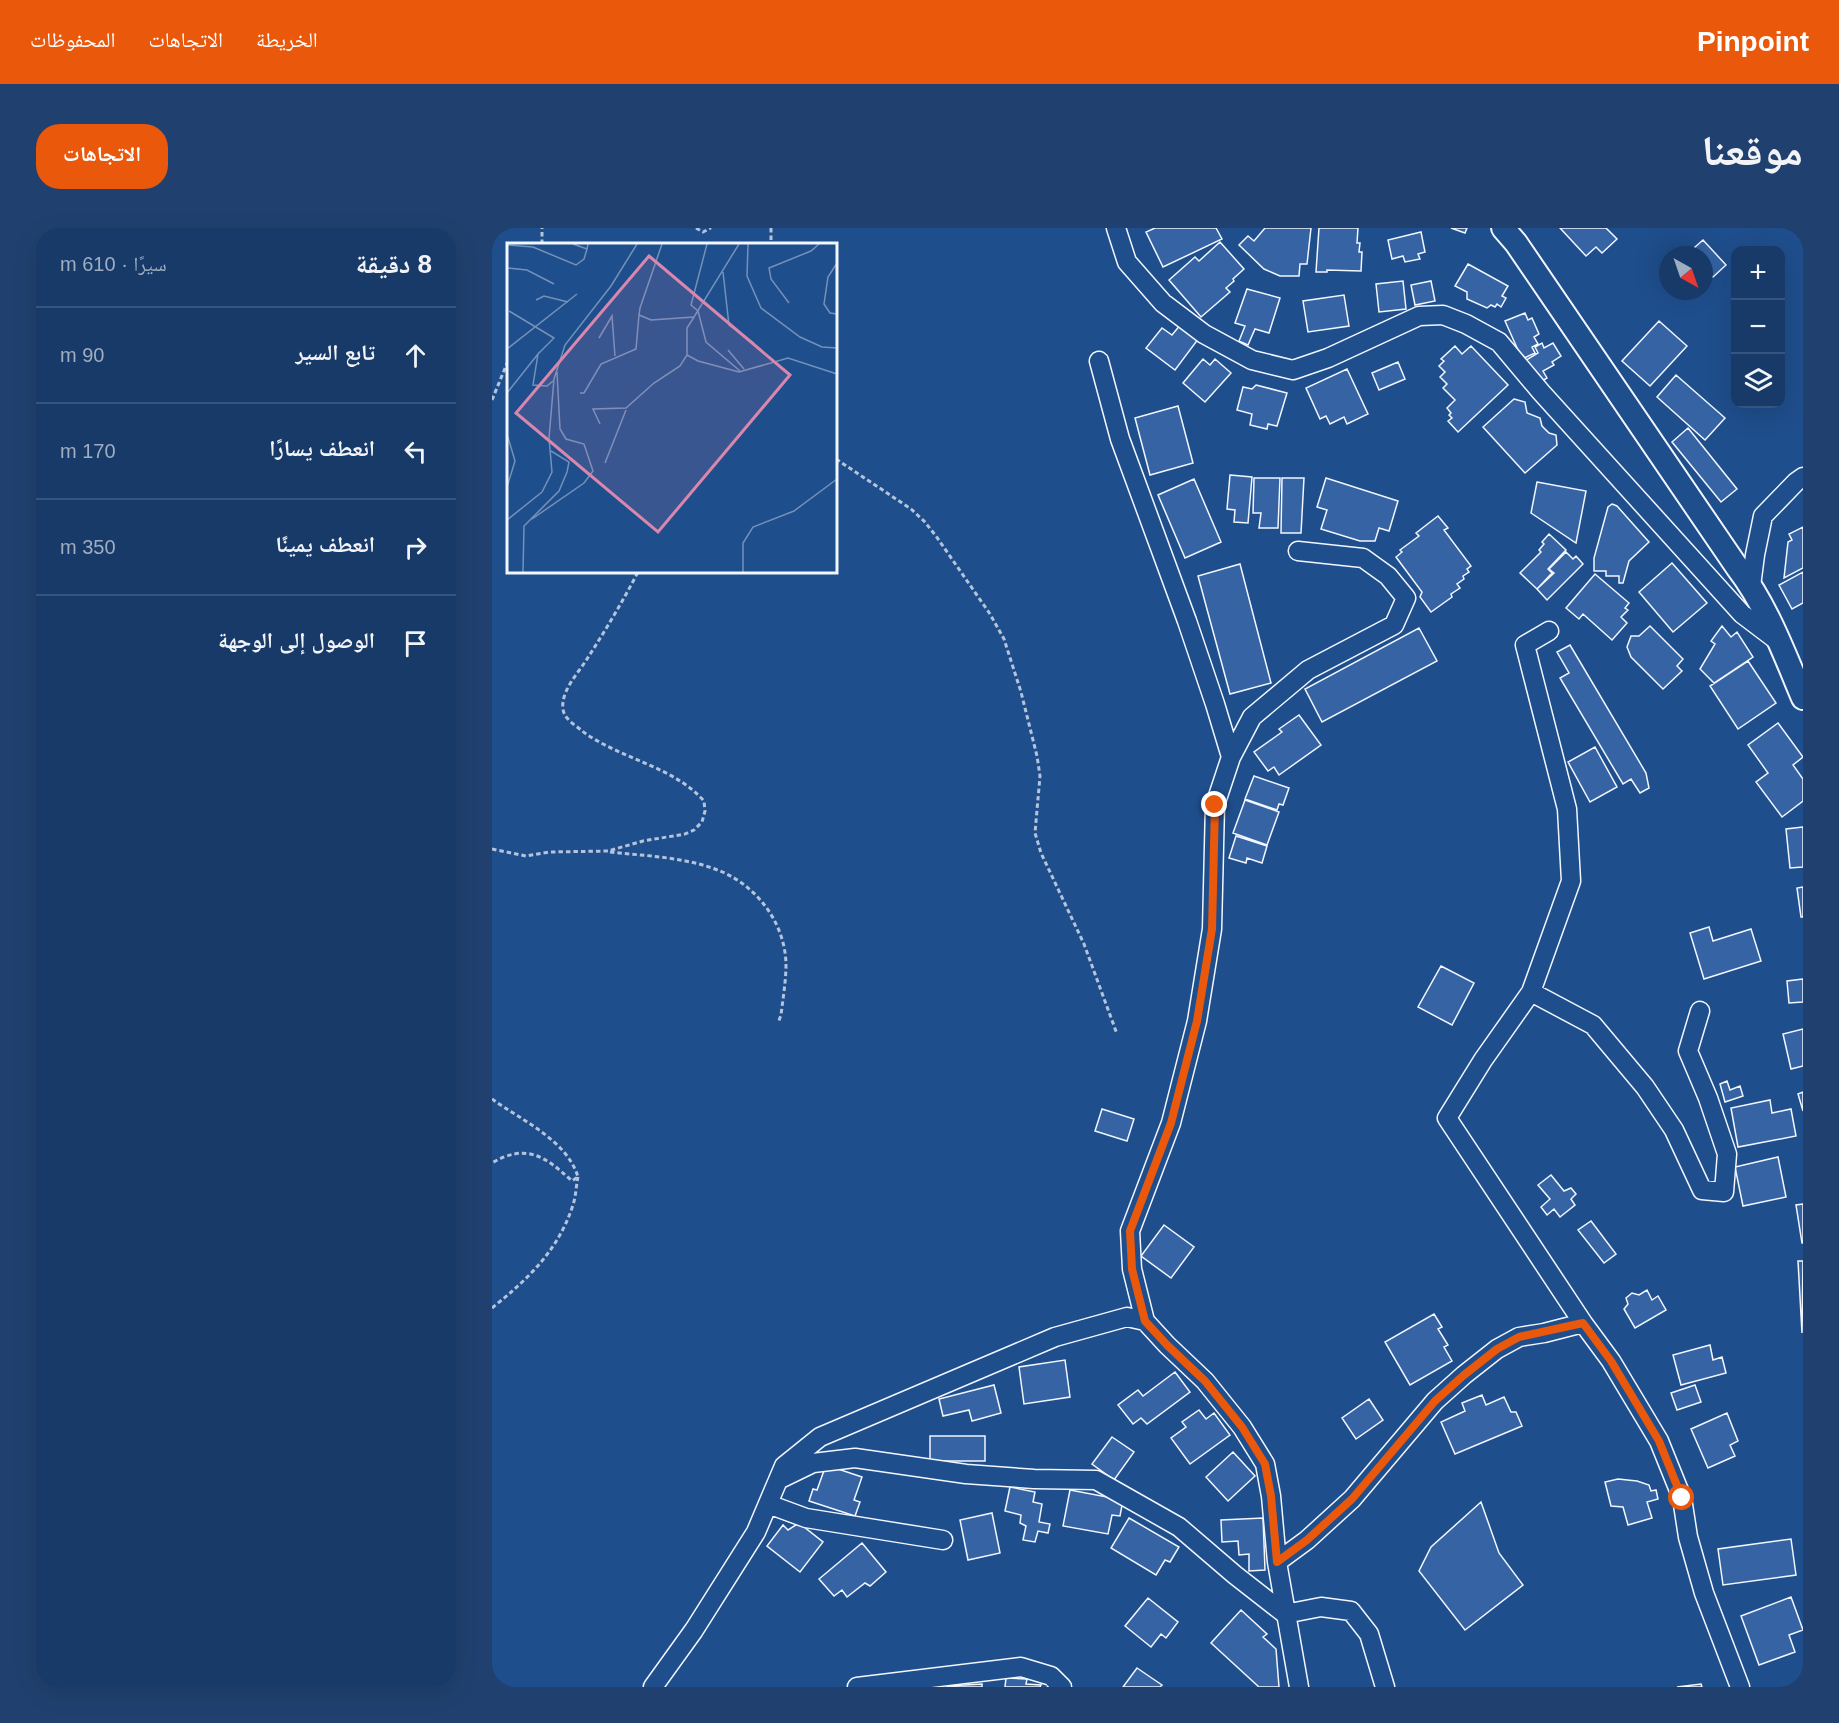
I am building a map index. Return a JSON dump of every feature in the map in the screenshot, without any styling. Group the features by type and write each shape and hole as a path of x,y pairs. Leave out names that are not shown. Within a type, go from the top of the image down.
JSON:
{"main road":[{"path":"1503,228 1516,243 1751,586 1780,643 1803,698"}],"street":[{"path":"1116,228 1128,262 1163,303 1204,334 1252,360 1293,370 1328,358 1419,316 1443,315 1466,324 1499,342 1540,392 1742,614 1780,643"},
{"path":"1099,361 1120,439 1187,621 1231,758"},
{"path":"1751,586 1764,516 1803,477"},
{"path":"1298,551 1363,558 1388,576 1406,598 1394,625 1308,670 1252,717 1231,758 1215,805 1212,929 1197,1021 1171,1123 1130,1231 1132,1269 1145,1321 1205,1381 1242,1427 1265,1464 1271,1496 1277,1562 1299,1687"},
{"path":"1549,631 1525,645 1568,809 1571,881 1531,992 1482,1060 1447,1118 1583,1323 1611,1361 1659,1441 1682,1498 1688,1537 1704,1593 1740,1687"},
{"path":"1531,992 1593,1025 1645,1087 1674,1130 1702,1190 1724,1192 1727,1154 1708,1098 1688,1051 1700,1011"},
{"path":"653,1687 694,1630 756,1532 784,1466 820,1437 1055,1337 1127,1317 1145,1321"},
{"path":"1277,1562 1307,1540 1352,1499 1435,1401 1497,1349 1519,1337 1583,1323"},
{"path":"778,1480 813,1463 855,1458 966,1474 1034,1479 1096,1480 1179,1527 1285,1614 1321,1607 1351,1611 1369,1634 1385,1687"},
{"path":"768,1504 806,1518 943,1540"},
{"path":"857,1687 1021,1667 1051,1676 1062,1687"}],"path":[{"path":"696,228 703,232 711,228"},
{"path":"492,400 507,363"},
{"path":"837,460 911,509 924,521 990,614 1004,639 1021,692 1037,756 1040,777 1035,833 1041,853 1084,944 1117,1034"},
{"path":"608,851 643,841 685,834 694,830 702,822 705,811 704,801 694,790 590,736 567,719 562,707 572,680 596,645 637,573"},
{"path":"492,849 526,856 549,852 608,851 678,860 721,871 755,894 775,920 786,962 781,1015 778,1023"},
{"path":"492,1099 542,1132 562,1149 575,1166 578,1177 573,1204 547,1256 533,1273 492,1308"},
{"path":"492,1163 506,1155 535,1154 572,1181 578,1177"}],"building":[{"path":"1155,228 1216,228 1222,239 1163,267 1146,232"},
{"path":"1265,228 1311,228 1307,264 1300,264 1299,276 1280,276 1264,269 1239,245 1248,236 1254,241"},
{"path":"1319,228 1358,228 1357,243 1360,243 1359,252 1362,252 1361,271 1316,272"},
{"path":"1451,228 1467,228 1465,233"},
{"path":"1560,228 1606,228 1617,239 1602,253 1596,247 1586,256"},
{"path":"1421,232 1425,252 1418,254 1420,259 1405,262 1403,256 1392,259 1388,240"},
{"path":"1703,240 1709,246 1696,246"},
{"path":"1220,242 1244,269 1226,288 1230,292 1201,317 1169,280 1195,257 1199,261"},
{"path":"1713,251 1726,265 1713,277"},
{"path":"1468,264 1508,286 1502,296 1506,298 1501,307 1497,304 1495,307 1491,305 1487,308 1467,299 1467,292 1455,286"},
{"path":"1403,281 1406,309 1379,312 1376,284"},
{"path":"1431,281 1435,301 1415,305 1411,285"},
{"path":"1247,289 1280,298 1269,333 1255,329 1248,345 1239,341 1245,326 1235,323"},
{"path":"1344,295 1349,326 1308,332 1303,301"},
{"path":"1525,313 1528,320 1532,318 1539,334 1534,337 1538,344 1532,347 1535,353 1522,359 1505,321"},
{"path":"1659,321 1687,346 1650,386 1622,361"},
{"path":"1181,324 1199,338 1175,370 1146,348 1162,328 1172,335"},
{"path":"1542,343 1544,348 1553,343 1561,356 1552,362 1554,365 1543,371 1547,378 1536,385 1523,362 1538,353 1535,347"},
{"path":"1455,346 1462,354 1471,346 1508,385 1458,432 1448,421 1452,418 1447,408 1455,400 1443,388 1447,384 1440,377 1445,372 1439,366 1444,361 1441,359"},
{"path":"1203,359 1210,365 1215,359 1231,373 1205,402 1183,383"},
{"path":"1398,362 1405,379 1379,390 1372,373"},
{"path":"1347,369 1368,414 1347,424 1344,417 1330,424 1326,416 1320,419 1306,388"},
{"path":"1676,375 1725,418 1705,440 1657,397"},
{"path":"1256,385 1287,393 1277,426 1268,424 1267,429 1250,425 1252,414 1237,410 1243,387 1252,389"},
{"path":"1514,399 1525,402 1527,413 1540,418 1542,426 1549,433 1556,435 1557,445 1525,473 1483,427"},
{"path":"1178,406 1193,463 1150,475 1135,418"},
{"path":"1688,428 1737,489 1721,502 1672,442"},
{"path":"1230,475 1252,477 1248,523 1234,522 1235,510 1227,509"},
{"path":"1254,478 1280,478 1278,528 1259,528 1261,513 1253,513"},
{"path":"1282,478 1304,478 1301,533 1281,533"},
{"path":"1326,478 1398,501 1389,531 1379,528 1375,541 1360,541 1321,529 1327,510 1317,507"},
{"path":"1194,479 1221,542 1185,558 1158,495"},
{"path":"1537,482 1586,491 1576,543 1531,513"},
{"path":"1612,504 1617,506 1649,542 1629,561 1623,583 1619,583 1619,576 1606,576 1606,571 1594,571 1594,558 1608,507"},
{"path":"1438,516 1448,528 1444,530 1471,566 1467,569 1469,572 1463,576 1464,579 1457,584 1460,588 1451,594 1452,597 1431,612 1420,597 1422,592 1396,557 1402,552 1400,550 1419,536 1416,533"},
{"path":"1803,527 1803,568 1784,578 1788,542 1792,540 1789,534"},
{"path":"1549,534 1566,550 1548,569 1552,573 1537,589 1520,573 1541,552 1539,550 1544,544 1542,542"},
{"path":"1566,552 1573,559 1576,556 1583,564 1547,600 1537,589 1554,573 1549,569"},
{"path":"1672,563 1707,603 1673,632 1639,592"},
{"path":"1240,564 1271,683 1230,694 1198,576"},
{"path":"1803,572 1803,603 1792,609 1779,585"},
{"path":"1595,574 1629,603 1625,608 1628,610 1621,617 1627,623 1612,640 1583,614 1579,619 1566,608"},
{"path":"1650,626 1683,659 1677,666 1682,671 1663,689 1631,657 1627,647 1631,636 1639,636"},
{"path":"1722,626 1731,637 1737,632 1753,657 1714,683 1700,669 1715,644 1711,641"},
{"path":"1419,628 1437,661 1322,722 1305,689"},
{"path":"1570,645 1646,773 1649,788 1640,793 1631,779 1623,784 1560,678 1569,673 1557,652"},
{"path":"1748,661 1776,703 1738,729 1710,686"},
{"path":"1299,715 1321,745 1279,775 1274,767 1268,771 1254,752 1282,732 1279,729"},
{"path":"1778,723 1803,757 1793,765 1803,779 1803,801 1782,817 1756,782 1768,773 1748,745"},
{"path":"1595,747 1617,787 1590,802 1568,762"},
{"path":"1254,776 1289,788 1283,805 1279,804 1277,810 1245,799"},
{"path":"1245,800 1279,812 1267,845 1233,833"},
{"path":"1803,827 1803,867 1790,868 1786,829"},
{"path":"1236,836 1267,846 1262,863 1247,858 1246,863 1229,858"},
{"path":"1803,887 1803,917 1801,917 1797,888"},
{"path":"1709,927 1713,941 1751,929 1761,961 1704,979 1690,933"},
{"path":"1441,966 1474,983 1452,1025 1418,1007"},
{"path":"1803,979 1803,1002 1789,1003 1787,981"},
{"path":"1803,1029 1803,1066 1791,1069 1783,1034"},
{"path":"1727,1081 1730,1090 1740,1086 1743,1096 1725,1102 1720,1084"},
{"path":"1803,1092 1803,1111 1798,1094"},
{"path":"1770,1100 1772,1113 1791,1109 1796,1136 1738,1147 1731,1108"},
{"path":"1102,1109 1134,1119 1127,1141 1095,1131"},
{"path":"1778,1157 1786,1197 1743,1206 1735,1167"},
{"path":"1551,1175 1564,1191 1571,1188 1576,1194 1571,1199 1575,1205 1560,1217 1554,1209 1547,1215 1541,1207 1550,1199 1538,1185"},
{"path":"1803,1204 1803,1243 1802,1243 1796,1205"},
{"path":"1591,1221 1616,1254 1604,1263 1578,1230"},
{"path":"1164,1225 1194,1247 1171,1278 1141,1256"},
{"path":"1798,1261 1803,1261 1802,1333"},
{"path":"1647,1290 1652,1300 1658,1296 1666,1310 1635,1328 1624,1309 1628,1304 1626,1298 1632,1293 1639,1295"},
{"path":"1434,1314 1442,1327 1438,1329 1448,1345 1444,1347 1452,1361 1410,1385 1385,1342"},
{"path":"1710,1345 1713,1360 1722,1357 1726,1373 1681,1385 1673,1355"},
{"path":"1065,1360 1070,1397 1024,1404 1019,1367"},
{"path":"1175,1372 1190,1392 1147,1424 1141,1418 1133,1424 1118,1405 1138,1390 1143,1396"},
{"path":"994,1385 1001,1413 972,1421 969,1410 943,1416 939,1399"},
{"path":"1695,1385 1701,1402 1677,1410 1671,1393"},
{"path":"1482,1395 1486,1405 1504,1397 1511,1412 1516,1412 1522,1426 1455,1454 1441,1422 1465,1411 1462,1403"},
{"path":"1369,1399 1383,1420 1356,1439 1342,1418"},
{"path":"1199,1410 1206,1419 1214,1413 1230,1435 1190,1464 1171,1438 1186,1427 1182,1422"},
{"path":"1727,1413 1738,1441 1730,1445 1735,1456 1708,1468 1691,1429"},
{"path":"930,1436 985,1436 985,1461 930,1461"},
{"path":"1112,1437 1134,1452 1114,1480 1092,1464"},
{"path":"1233,1452 1255,1476 1228,1501 1206,1477"},
{"path":"826,1465 862,1477 854,1500 860,1502 855,1516 809,1501 813,1489 817,1490"},
{"path":"1618,1479 1637,1481 1649,1485 1651,1491 1656,1490 1658,1499 1647,1502 1652,1518 1628,1525 1623,1507 1611,1506 1605,1482"},
{"path":"1010,1487 1035,1492 1033,1502 1042,1504 1039,1522 1050,1524 1048,1533 1038,1531 1035,1542 1023,1540 1026,1526 1020,1523 1021,1515 1005,1511"},
{"path":"1070,1490 1123,1500 1120,1516 1112,1515 1108,1534 1063,1526"},
{"path":"1481,1502 1499,1553 1523,1585 1465,1630 1419,1571 1431,1547"},
{"path":"992,1513 1000,1553 968,1560 960,1520"},
{"path":"1129,1518 1179,1547 1170,1562 1165,1560 1156,1575 1111,1548"},
{"path":"1263,1518 1265,1570 1249,1571 1249,1554 1239,1555 1238,1541 1222,1542 1221,1520"},
{"path":"799,1523 823,1542 800,1572 767,1546 783,1525 788,1530"},
{"path":"1791,1539 1796,1575 1723,1585 1718,1549"},
{"path":"862,1543 886,1572 870,1586 865,1583 847,1597 842,1590 834,1596 819,1579"},
{"path":"1791,1597 1803,1630 1789,1635 1795,1652 1759,1665 1741,1616"},
{"path":"1148,1598 1178,1622 1166,1638 1161,1634 1151,1647 1125,1626"},
{"path":"1241,1610 1267,1634 1263,1637 1276,1649 1279,1687 1259,1687 1211,1643"},
{"path":"1137,1668 1162,1685 1160,1687 1123,1687"},
{"path":"1006,1678 1027,1679 1026,1684 1041,1685 1040,1687 1005,1687"},
{"path":"982,1684 982,1687 947,1687 947,1686"},
{"path":"1701,1684 1702,1687 1677,1687"}],"route":[{"path":"1215,805 1212,929 1197,1021 1171,1123 1130,1231 1132,1269 1145,1321 1205,1381 1242,1427 1265,1464 1271,1496 1277,1562 1307,1540 1352,1499 1435,1401 1497,1349 1519,1337 1583,1323 1611,1361 1659,1441 1682,1498"}]}
